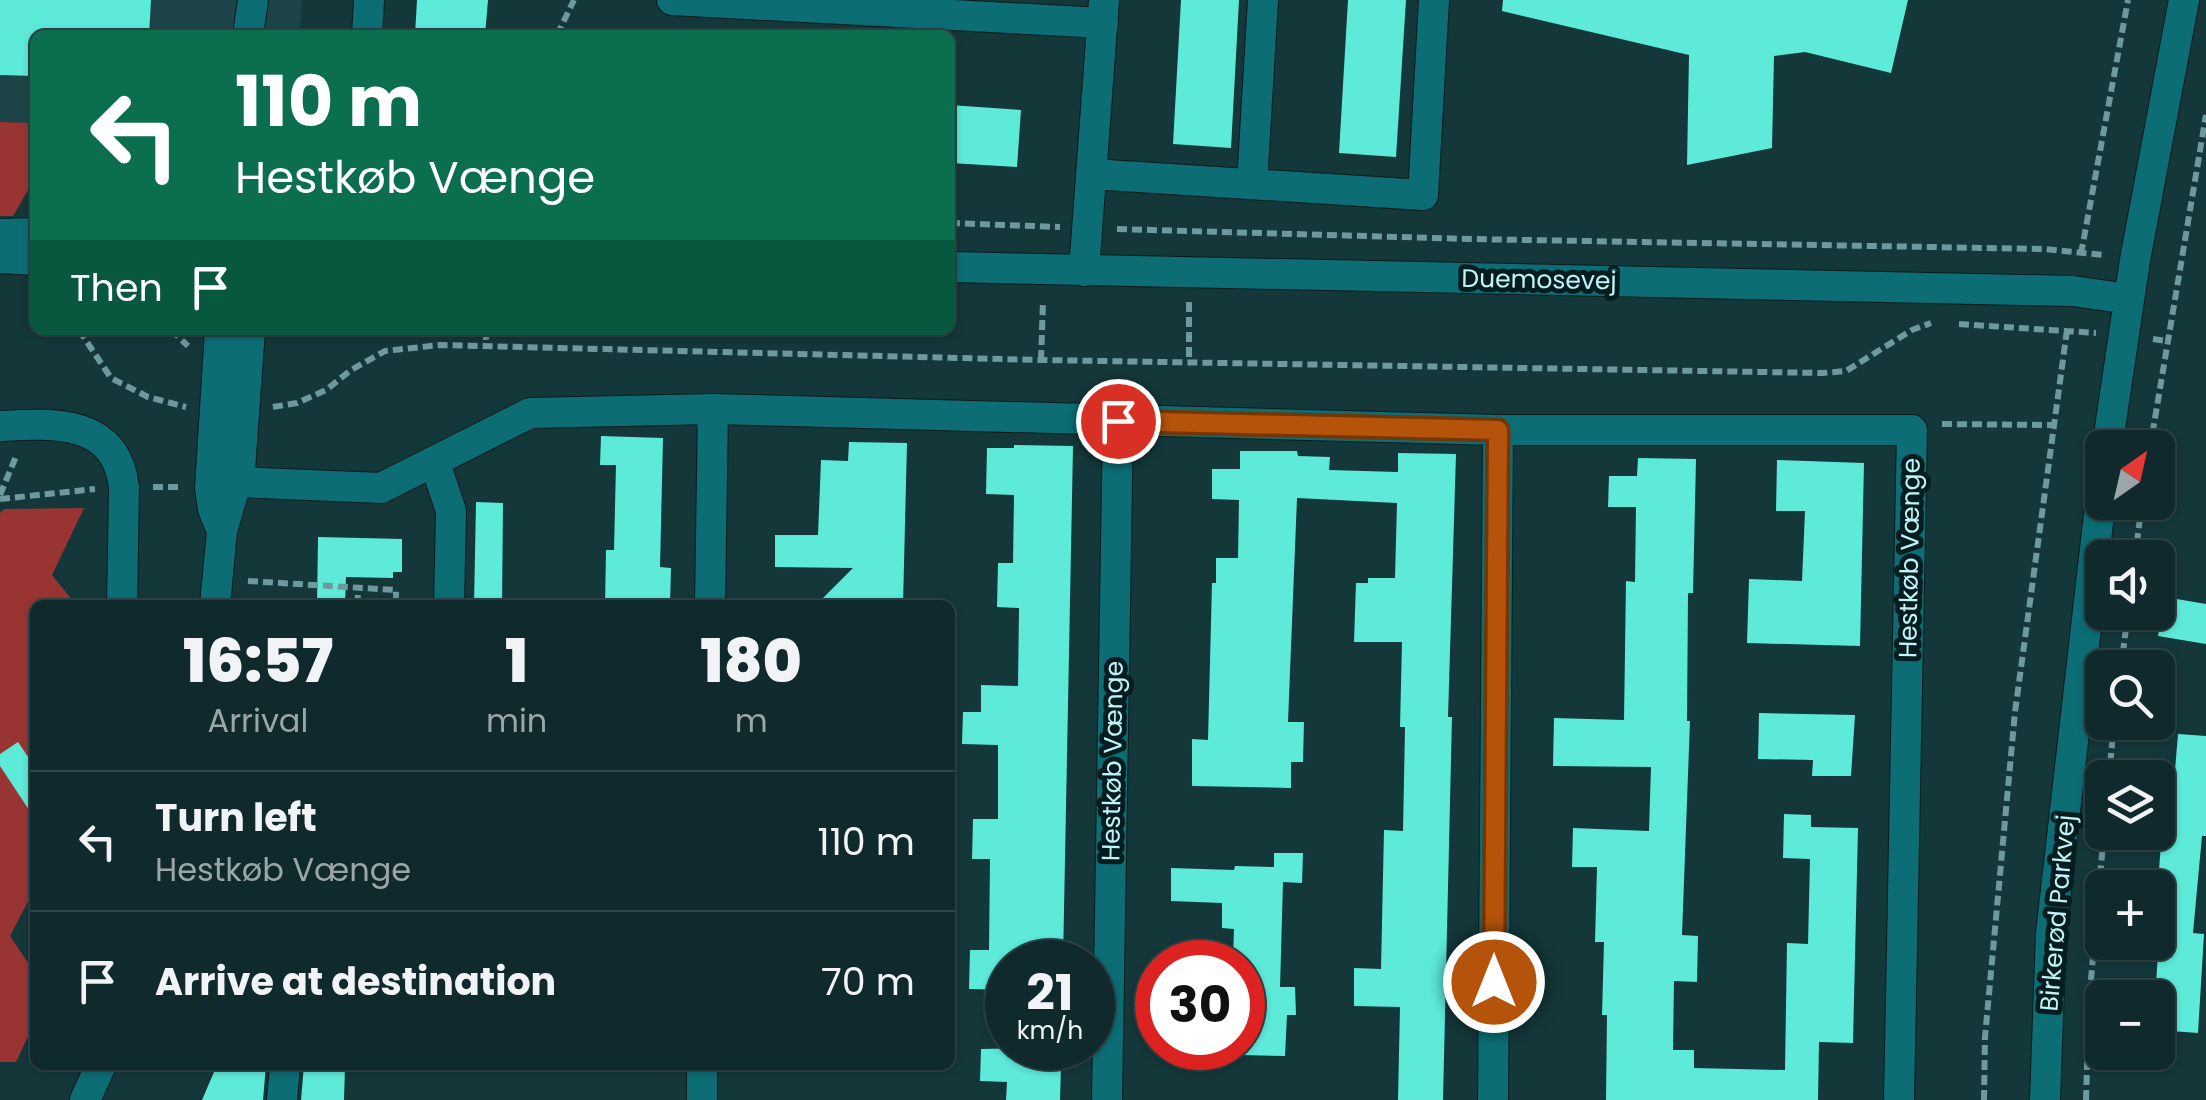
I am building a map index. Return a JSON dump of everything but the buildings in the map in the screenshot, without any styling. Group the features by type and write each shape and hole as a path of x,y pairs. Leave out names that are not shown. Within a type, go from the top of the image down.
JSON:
{"street":[{"path":"367,30 369,0"},
{"path":"672,0 1103,12 1084,272"},
{"path":"1252,184 1263,0"},
{"path":"1091,174 1422,195 1434,0"},
{"path":"2110,430 2128,299 2184,0"},
{"path":"0,234 30,233"},
{"path":"0,258 30,260"},
{"name":"Duemosevej","path":"955,267 2073,291 2128,299"},
{"path":"220,335 210,488 222,531"},
{"path":"216,592 222,531 238,482 250,335"},
{"path":"710,600 713,408"},
{"name":"Hestkøb Vænge","path":"238,482 380,488 530,413 713,408 1498,430 1912,430 1899,1100"},
{"name":"Hestkøb Vænge","path":"1106,1100 1118,421"},
{"path":"0,426 56,424 97,436 112,450 122,468 124,486 122,600"},
{"path":"1493,1100 1498,430"},
{"path":"435,463 451,511 449,600"},
{"name":"Birkerød Parkvej","path":"2045,1100 2052,933 2098,520"},
{"path":"85,1100 99,1070"},
{"path":"282,1100 285,1070"},
{"path":"702,1070 702,1100"}],"path":[{"path":"559,30 574,0"},
{"path":"955,223 2082,252 2128,0"},
{"path":"2153,430 2206,116"},
{"path":"1188,270 1190,361"},
{"path":"1041,360 1044,271"},
{"path":"245,406 262,410 297,402 326,390 384,351 440,344 1041,360 1823,373 1846,371 1926,323 2067,330 2015,712 1985,1037 1984,1100"},
{"path":"82,335 111,378 148,397 178,406 214,407"},
{"path":"486,335 487,346"},
{"path":"1912,430 1957,422 2053,425"},
{"path":"358,600 359,585"},
{"path":"216,592 359,585 396,590 396,600"},
{"path":"2086,1100 2089,1002 2102,850"}],"shaded area":[{"path":"0,0 302,0 300,30 30,30 30,123 0,122"},
{"path":"0,122 30,123 30,187 13,216 0,216"},
{"path":"84,508 52,575 72,600 30,600 30,898 10,936 30,966 30,1033 16,1062 0,1062 0,513 4,509"}],"route":[{"path":"1118,421 1498,430 1494,982"}]}
